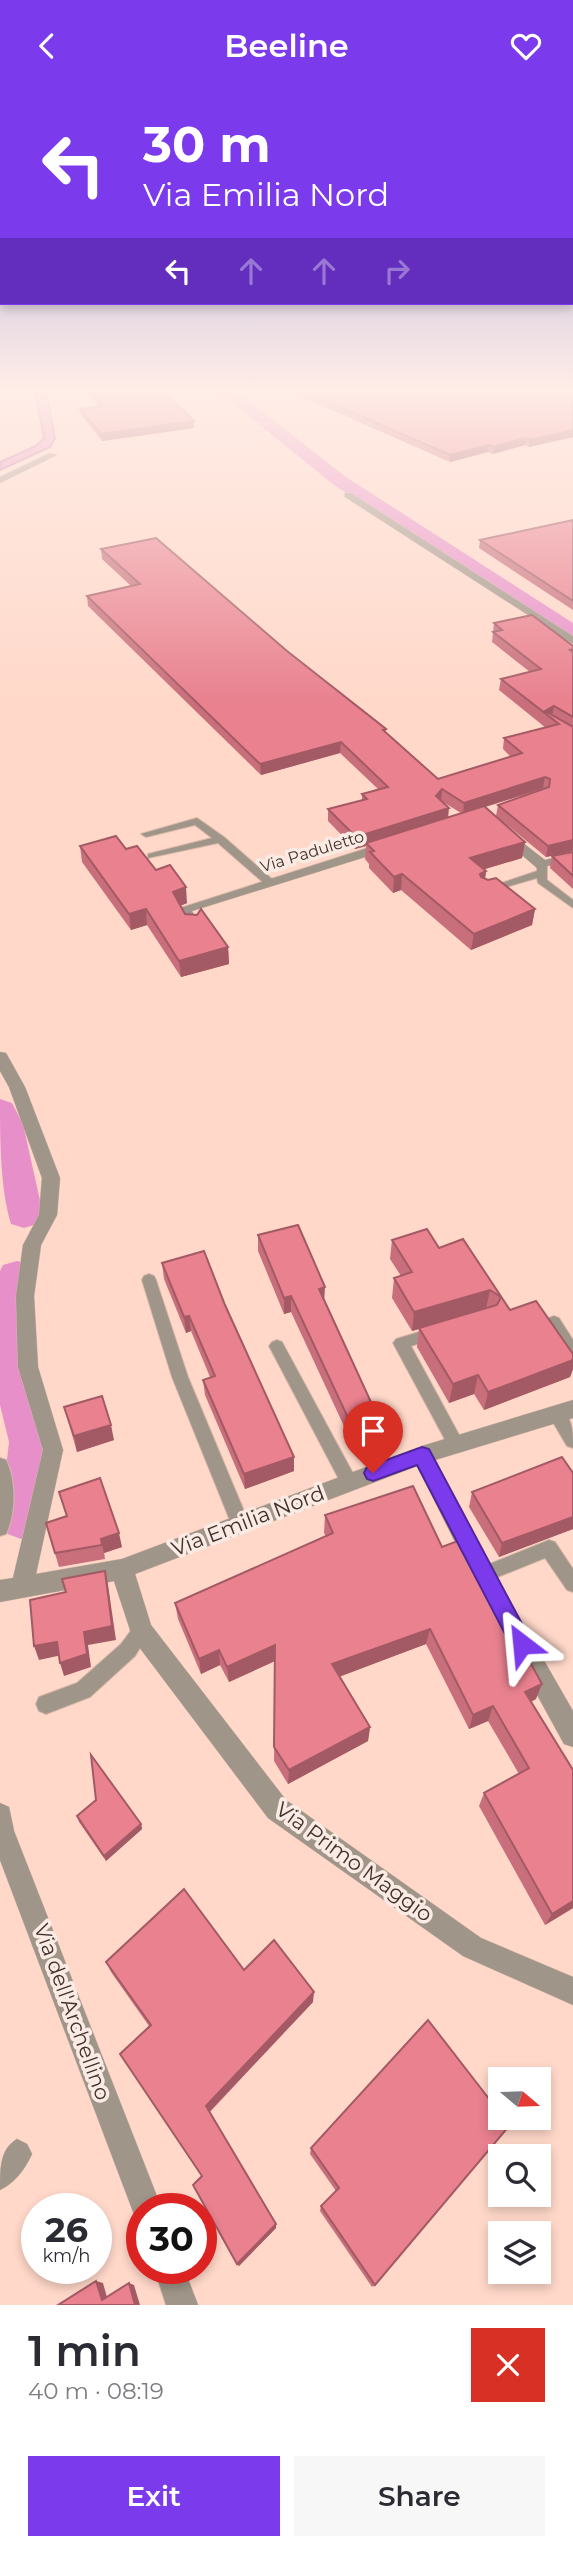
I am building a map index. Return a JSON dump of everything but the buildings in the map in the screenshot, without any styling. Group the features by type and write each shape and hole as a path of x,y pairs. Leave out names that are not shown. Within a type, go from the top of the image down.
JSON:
{"street":[{"path":"348,495 573,641"},
{"path":"494,823 542,870 573,857"},
{"name":"Via Paduletto","path":"193,926 184,909 400,841"},
{"path":"0,1057 18,1087 51,1178 48,1215 32,1245 25,1296 28,1367 53,1450 11,1589"},
{"name":"Via Emilia Nord","path":"11,1589 122,1569 422,1455 565,1411"},
{"path":"422,1455 483,1575 573,1735"},
{"name":"Via Primo Maggio","path":"122,1569 141,1631 278,1809 472,1947 573,1991"},
{"name":"Via dell'Archellino","path":"0,1816 1,1831 43,1930 92,2068 141,2193"},
{"path":"174,2284 181,2305"}],"lane":[{"path":"146,834 197,821 269,882"},
{"path":"152,856 220,839"},
{"path":"485,891 542,870 542,881 573,905"},
{"path":"149,1280 180,1377 240,1523"},
{"path":"554,1322 573,1354"},
{"path":"450,1329 401,1343 456,1444"},
{"path":"276,1346 349,1482"},
{"path":"565,1411 573,1441"},
{"path":"0,1465 5,1495 0,1528"},
{"path":"483,1575 550,1548 573,1584"},
{"path":"46,1703 83,1690 128,1650 141,1631"}],"waterway":[{"path":"362,495 573,633"},
{"path":"0,1111 6,1124 24,1214"},
{"path":"17,1276 8,1356 31,1442 21,1518"}],"route":[{"path":"373,1473 422,1455 483,1575 522,1644"}]}
